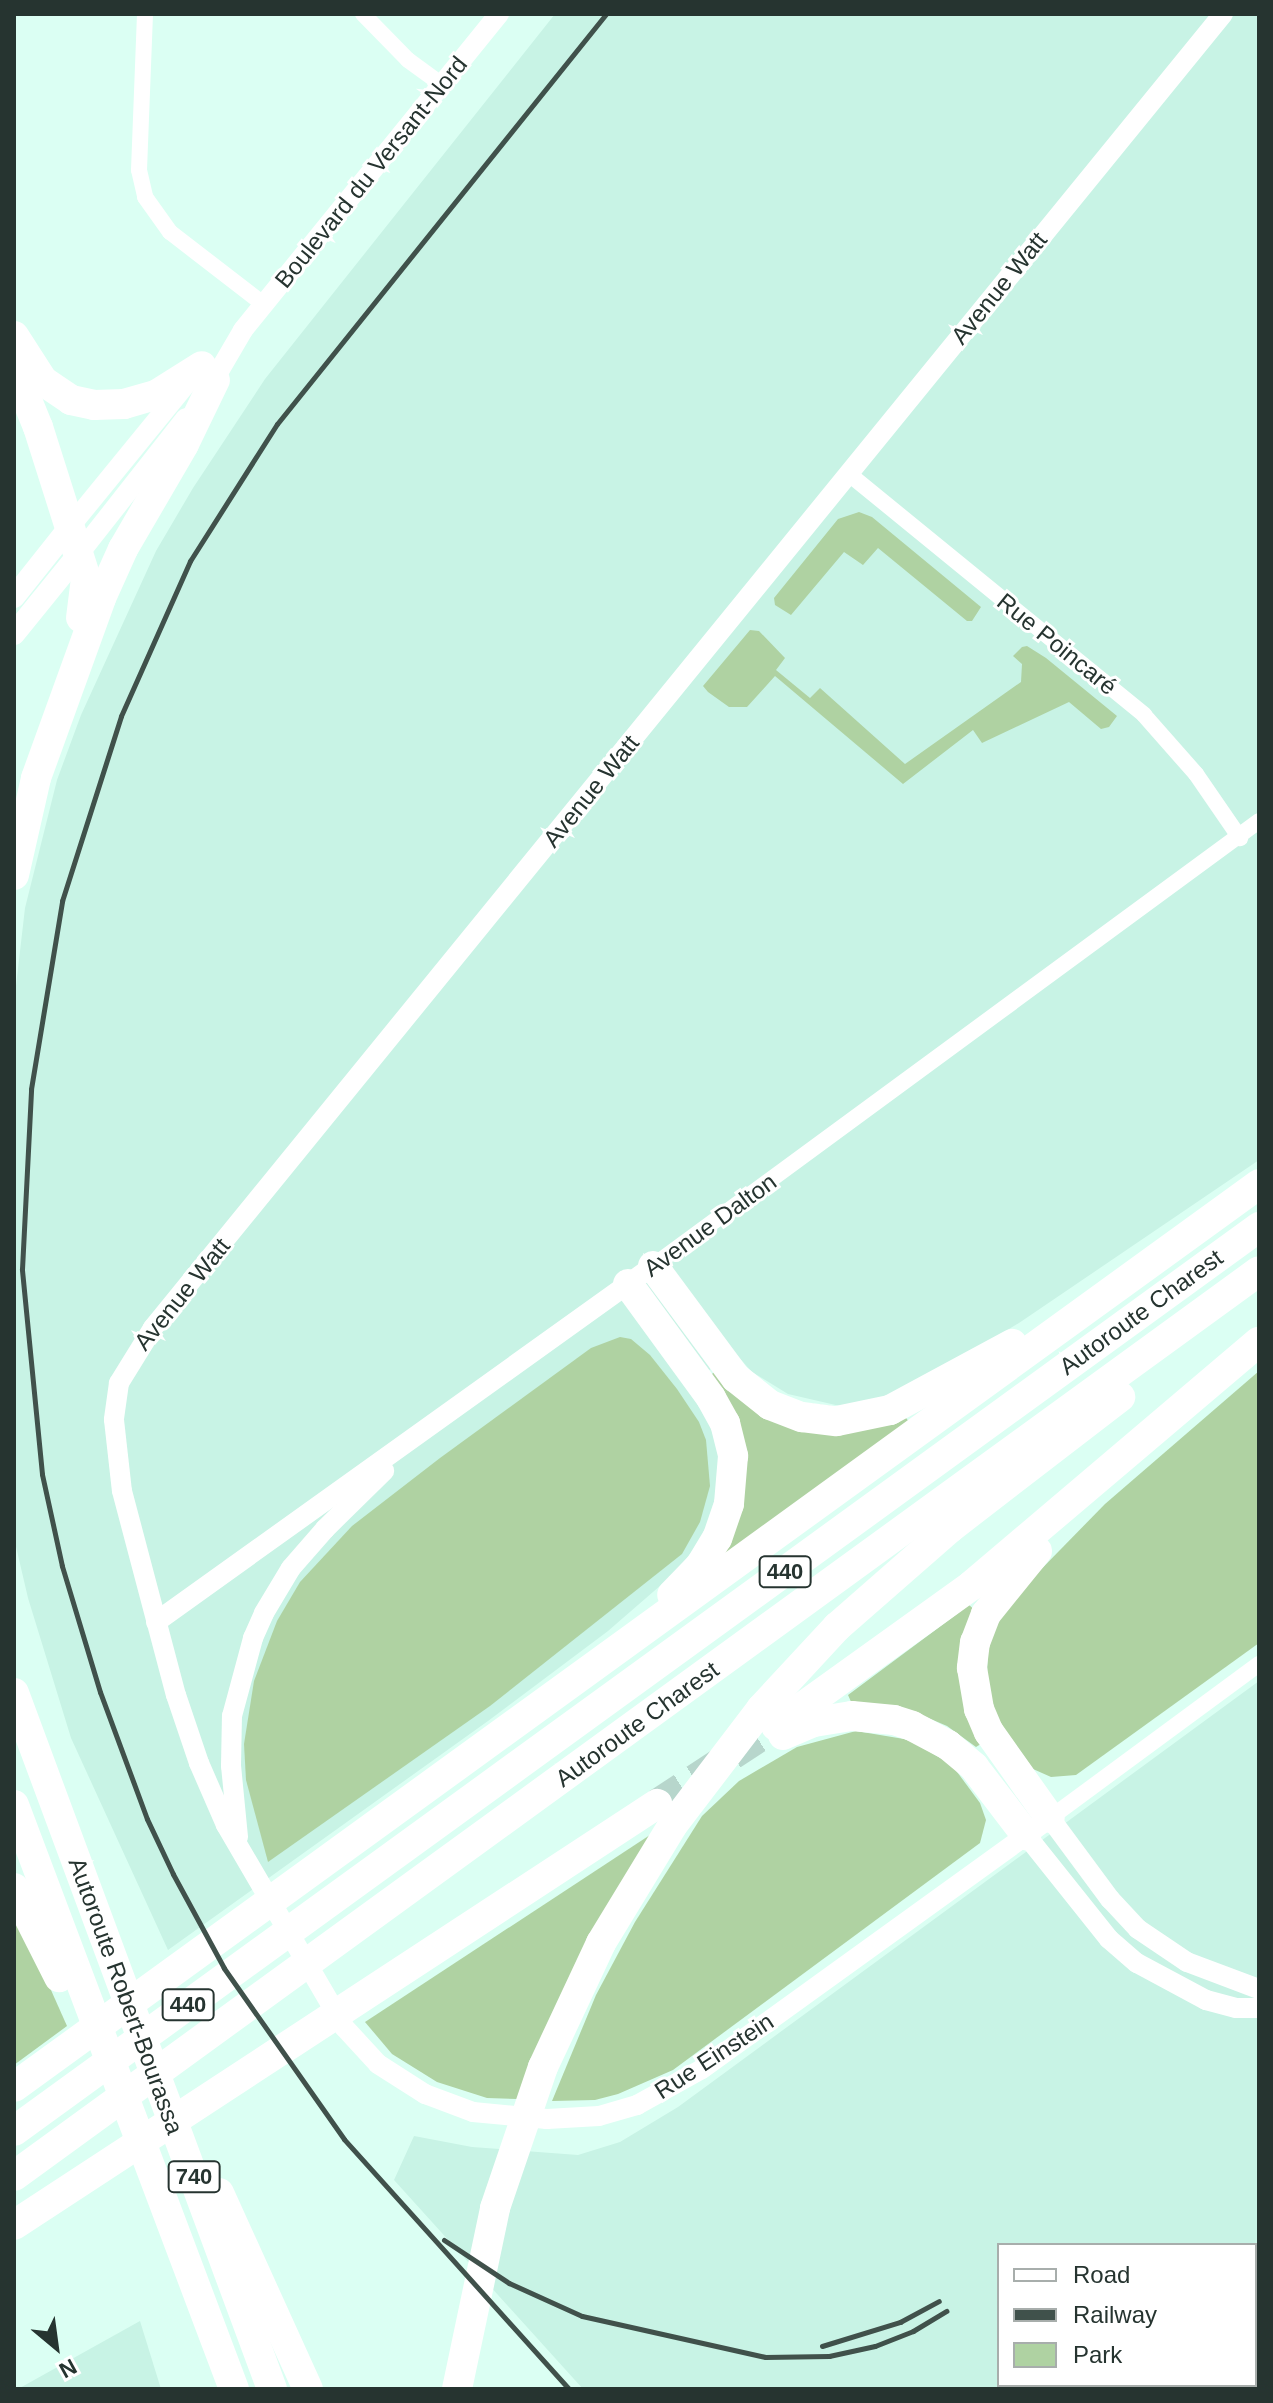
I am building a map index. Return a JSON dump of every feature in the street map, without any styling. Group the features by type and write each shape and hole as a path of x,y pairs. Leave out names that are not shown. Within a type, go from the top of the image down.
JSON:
{"highway":[{"path":"14,336 43,381 62,395 83,404 114,406 146,398 208,373"},
{"path":"14,368 38,427 86,578 86,595 51,732"},
{"path":"14,875 36,778 111,574 208,373"},
{"path":"653,1266 715,1354 749,1390 770,1405 802,1417 853,1419 890,1410 963,1373 1248,1192"},
{"path":"14,2085 486,1743 555,1698 1248,1192"},
{"name":"Autoroute Charest","path":"14,2131 1259,1227"},
{"name":"Autoroute Charest","path":"14,2176 1259,1271"},
{"path":"486,1743 670,1596 700,1566 724,1522 733,1472 725,1423 702,1384 628,1284"},
{"path":"457,2389 495,2208 543,2067 582,1980 648,1864 719,1761 785,1681 837,1627 920,1552 1259,1292"},
{"path":"1038,1827 948,1745 912,1726 883,1718 852,1716 778,1731 948,1604 1259,1342"},
{"path":"1038,1827 979,1709 972,1668 979,1629 1017,1573 1177,1411"},
{"name":"Autoroute Robert-Bourassa","path":"14,1693 272,2389"},
{"path":"14,2225 657,1804"},
{"name":"Autoroute Robert-Bourassa","path":"14,1805 234,2389"},
{"path":"14,1888 39,1932 157,2185"},
{"path":"115,1966 308,2389"}],"main road":[{"name":"Boulevard du Versant-Nord","path":"14,597 73,542"},
{"name":"Boulevard du Versant-Nord","path":"14,634 73,542"}],"street":[{"path":"145,14 139,170 145,197 170,232 263,304"},
{"path":"363,14 408,60 441,84"},
{"name":"Boulevard du Versant-Nord","path":"73,542 499,14"},
{"name":"Avenue Watt","path":"156,1622 122,1491 115,1439 116,1395 133,1356 1223,14"},
{"name":"Boulevard du Versant-Nord","path":"73,542 208,373"},
{"name":"Rue Poincaré","path":"849,474 1144,715 1196,774 1240,838"},
{"name":"Avenue Dalton","path":"156,1622 653,1266 1240,838 1259,821"},
{"path":"240,1853 232,1779 232,1716 245,1662 264,1613 307,1548 430,1425"},
{"name":"Rue Einstein","path":"156,1622 186,1729 240,1853 332,2009 354,2040 378,2064 408,2085 456,2107 489,2115 547,2119 619,2111 686,2080 1259,1664"},
{"path":"1038,1827 1138,1929 1187,1962 1259,1989"},
{"path":"1038,1827 1102,1932 1137,1963 1206,2000 1236,2008 1259,2008"}],"shaded area":[{"path":"555,14 1259,14 1259,1160 1019,1323 966,1355 878,1400 840,1406 788,1394 752,1372 735,1353 688,1384 709,1415 723,1463 712,1525 676,1572 608,1631 488,1721 168,1950 71,1738 28,1598 14,1538 14,1003 25,908 57,780 81,715 156,551 193,488 265,379"},
{"path":"1259,1681 1259,2389 583,2389 394,2180 414,2136 472,2147 578,2155 620,2142 678,2107"},
{"path":"140,2321 161,2389 18,2389"}],"green space":[{"path":"859,512 872,517 981,607 972,621 967,621 878,548 863,565 844,552 791,615 775,605 774,598 838,519"},
{"path":"750,630 759,631 785,658 776,670 810,698 820,688 905,764 1021,682 1022,664 1013,656 1022,647 1027,646 1046,658 1117,716 1109,727 1101,729 1069,702 982,743 973,730 903,784 775,676 747,707 729,707 708,692 703,686"},
{"path":"620,1337 631,1339 650,1355 699,1422 706,1440 710,1486 700,1522 682,1554 490,1706 268,1862 246,1780 244,1744 254,1681 277,1621 300,1582 352,1526 440,1458 591,1348"},
{"path":"1259,1371 1259,1643 1076,1775 1051,1777 1033,1769 998,1720 991,1699 987,1675 988,1648 996,1624 1012,1599 1105,1504"},
{"path":"714,1372 733,1394 904,1415 909,1422 726,1556 722,1552 734,1528 709,1377"},
{"path":"969,1605 976,1611 984,1742 976,1747 947,1726 907,1709 852,1704 848,1695"},
{"path":"856,1731 910,1740 952,1765 980,1803 986,1820 980,1843 673,2070 618,2094 595,2100 552,2101 596,1995 635,1922 702,1816 739,1781 797,1747"},
{"path":"653,1833 518,2099 487,2098 437,2082 392,2054 365,2022"},
{"path":"14,1907 67,2026 14,2065"}],"tunnel":[{"path":"657,1804 776,1726"}],"railway":[{"path":"569,2389 344,2139 224,1968 173,1874 147,1819 100,1692 62,1566 42,1474 22,1269 31,1089 62,901 121,716 190,561 277,424 606,14"},
{"path":"444,2240 509,2283 582,2316 765,2357 829,2356 875,2346 913,2331 946,2311"},
{"path":"822,2346 900,2322 939,2301"}]}
